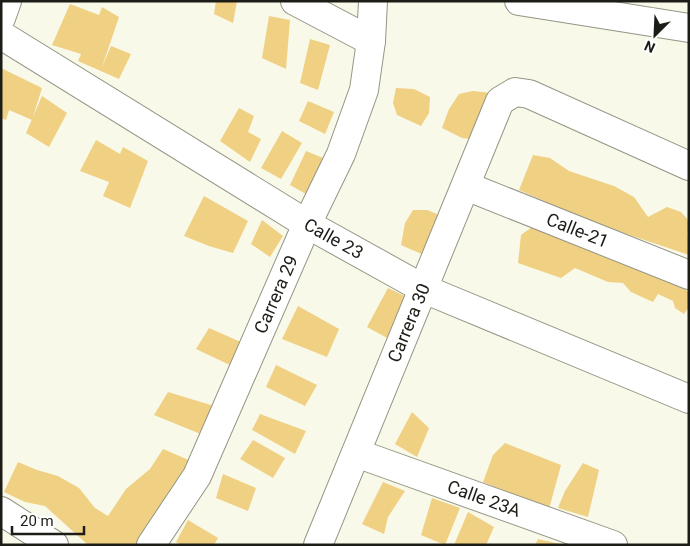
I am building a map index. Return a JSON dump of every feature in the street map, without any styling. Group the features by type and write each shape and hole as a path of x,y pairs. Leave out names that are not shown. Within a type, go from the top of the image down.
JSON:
{"street":[{"path":"1,18 7,1"},
{"path":"296,1 371,41"},
{"name":"Carrera 29","path":"151,545 197,476 307,224 341,154 364,90 371,41 372,1"},
{"path":"519,1 689,28"},
{"name":"Calle 23","path":"1,35 307,224 424,289 689,399"},
{"name":"Carrera 30","path":"318,545 500,101 515,92 529,94 689,166"},
{"name":"Calle-21","path":"466,186 689,275"},
{"name":"Calle 23A","path":"356,453 613,545"},
{"path":"1,511 54,545"}],"building":[{"path":"216,1 237,1 233,23 214,14"},
{"path":"70,4 99,15 102,7 119,17 102,67 111,46 131,54 119,79 78,61 81,54 52,45"},
{"path":"269,16 290,20 286,69 262,58"},
{"path":"310,39 330,45 318,90 300,83"},
{"path":"1,68 42,88 32,120 9,110 6,120 1,118"},
{"path":"396,88 414,89 430,97 429,113 421,126 397,115 393,103"},
{"path":"473,91 492,93 478,140 462,138 442,128 449,109 459,94"},
{"path":"42,96 67,113 49,147 26,133"},
{"path":"308,101 334,112 325,134 299,121"},
{"path":"239,108 254,116 248,132 261,139 250,162 220,141"},
{"path":"282,131 302,143 281,179 261,168"},
{"path":"96,140 120,154 123,147 148,161 130,208 103,196 109,182 80,171"},
{"path":"306,151 323,158 306,194 290,185"},
{"path":"533,155 550,158 569,171 614,186 634,197 648,217 667,207 681,212 689,221 689,231 687,234 689,235 689,255 594,223 519,190"},
{"path":"204,196 248,221 233,253 184,236"},
{"path":"413,210 427,210 442,216 426,256 401,245 405,223"},
{"path":"262,220 283,236 270,257 251,244"},
{"path":"532,227 678,284 689,292 689,307 684,314 675,308 673,301 658,294 653,302 631,292 623,283 608,282 575,268 561,278 518,263 521,235"},
{"path":"388,288 413,300 391,340 367,327"},
{"path":"298,306 339,329 327,357 282,339"},
{"path":"209,328 243,343 234,367 196,349"},
{"path":"276,365 317,385 305,406 266,387"},
{"path":"168,392 214,406 203,435 154,415"},
{"path":"412,412 429,428 417,457 395,444"},
{"path":"260,414 306,431 295,454 252,430"},
{"path":"253,440 285,458 273,478 240,459"},
{"path":"505,443 561,465 549,509 483,482 493,455"},
{"path":"163,449 191,461 143,545 88,545 45,506 25,502 4,492 18,462 58,476 79,488 95,508 108,516 126,489 150,469"},
{"path":"583,463 599,470 588,517 558,508 565,491"},
{"path":"223,474 256,488 248,511 216,498"},
{"path":"383,482 405,491 388,517 384,534 362,524"},
{"path":"432,498 460,508 445,545 421,535"},
{"path":"468,512 494,527 486,545 454,545"},
{"path":"188,520 218,538 214,545 181,545 176,542"},
{"path":"538,539 560,544 560,545 535,545"}]}
